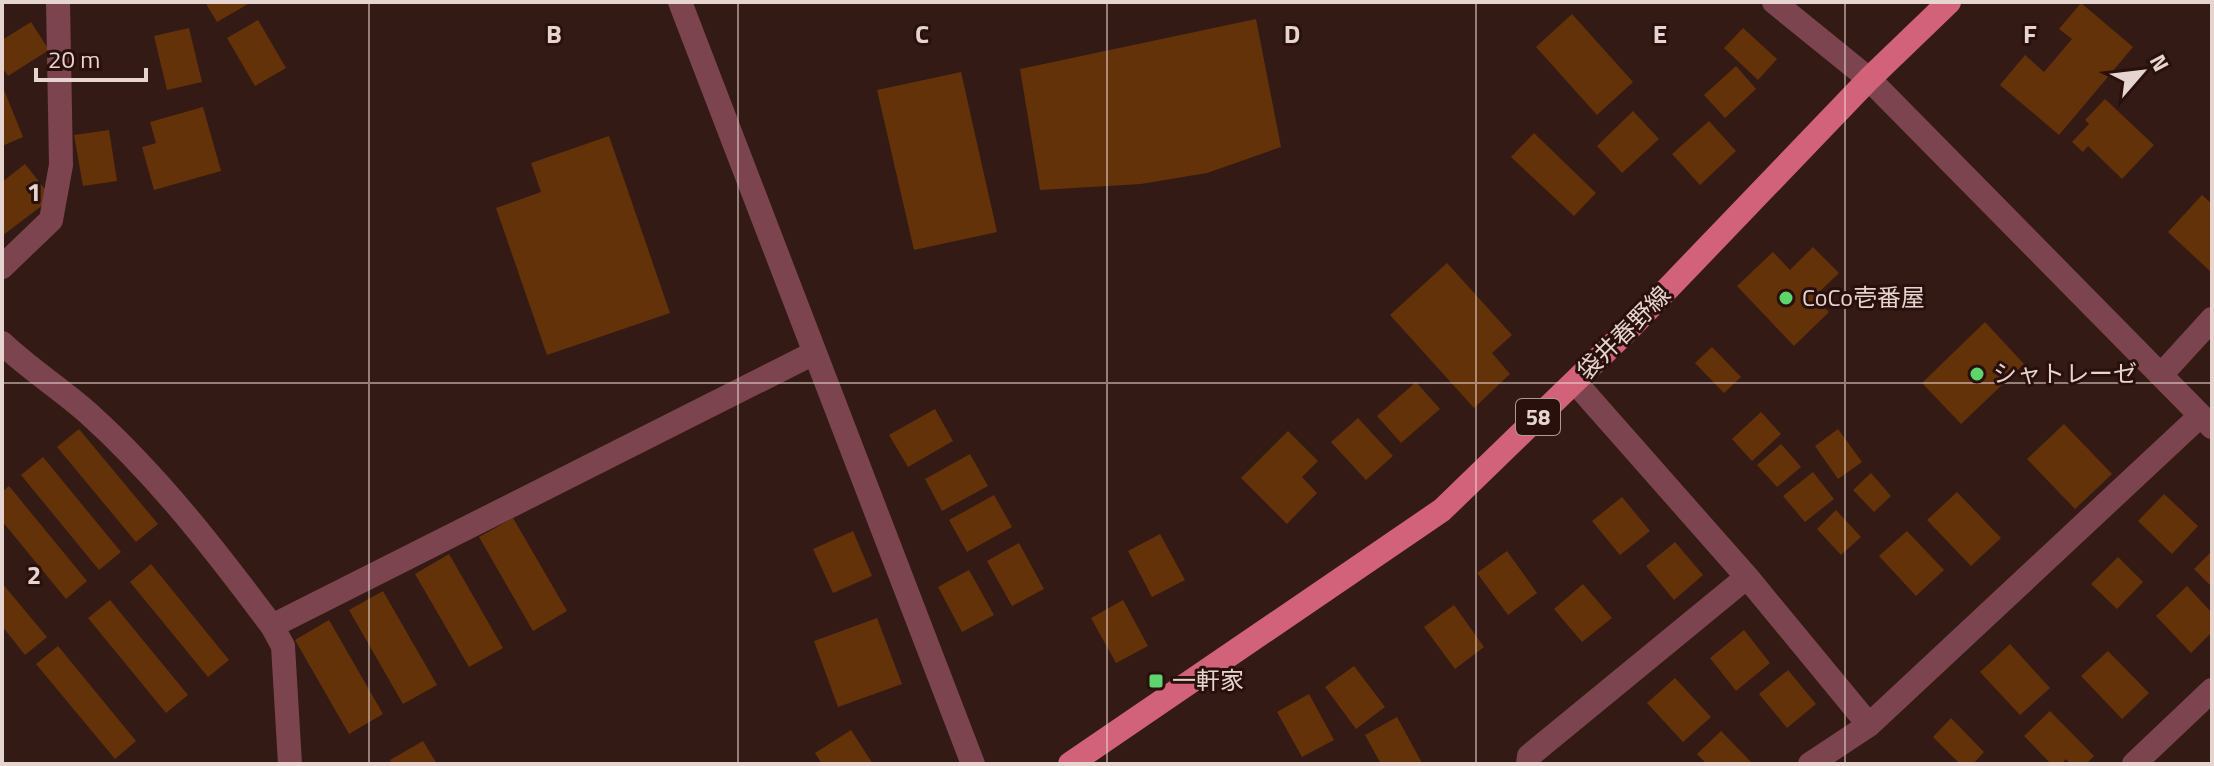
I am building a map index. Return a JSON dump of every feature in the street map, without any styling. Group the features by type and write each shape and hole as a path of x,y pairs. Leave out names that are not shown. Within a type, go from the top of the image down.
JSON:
{"main road":[{"name":"袋井春野線","path":"1070,764 1442,510 1631,327 1869,79 1949,2"}],"street":[{"path":"2,267 51,220 61,165 58,2"},
{"path":"680,2 973,764"},
{"path":"1774,2 1869,79 2206,422 1869,725 1810,764"},
{"path":"2161,375 2212,319"},
{"path":"2,343 86,411 151,474 272,626 283,646 290,764"},
{"path":"272,626 814,353"},
{"path":"1575,382 1747,577 1869,725"},
{"path":"1528,764 1529,756 1747,577"},
{"path":"2134,764 2212,690"}],"building":[{"path":"205,2 247,2 248,4 217,22"},
{"path":"2081,3 2133,47 2059,135 2000,85 2025,55 2044,72 2072,39 2059,29"},
{"path":"1572,14 1633,82 1597,115 1536,47"},
{"path":"1256,19 1281,147 1207,173 1141,184 1040,190 1020,69"},
{"path":"258,20 286,68 255,86 227,38"},
{"path":"31,22 49,50 8,76 2,67 2,40"},
{"path":"189,28 202,82 167,90 154,36"},
{"path":"1743,28 1777,59 1758,80 1724,48"},
{"path":"1736,66 1756,89 1725,118 1704,95"},
{"path":"961,72 997,232 914,250 877,90"},
{"path":"2,85 23,137 2,146"},
{"path":"2105,99 2154,145 2122,179 2088,146 2083,152 2072,142 2089,124 2085,120"},
{"path":"203,107 221,171 154,190 142,147 156,143 150,122"},
{"path":"1633,111 1659,139 1622,173 1597,146"},
{"path":"1709,121 1736,151 1700,185 1672,154"},
{"path":"109,130 117,181 83,186 74,135"},
{"path":"1534,133 1596,193 1574,216 1511,157"},
{"path":"609,136 670,313 547,355 496,208 541,192 531,163"},
{"path":"25,164 52,198 2,236 2,182"},
{"path":"2202,195 2212,204 2212,273 2168,232"},
{"path":"1813,247 1839,273 1814,297 1829,312 1794,346 1737,286 1773,252 1790,270"},
{"path":"1447,263 1512,335 1492,353 1510,374 1474,408 1390,315"},
{"path":"1985,322 2024,364 1961,424 1922,383"},
{"path":"1712,347 1741,377 1724,393 1695,363"},
{"path":"1416,382 1440,409 1401,443 1377,416"},
{"path":"935,409 953,441 908,467 889,435"},
{"path":"1761,412 1781,434 1752,461 1732,439"},
{"path":"1358,418 1393,456 1366,480 1331,442"},
{"path":"2064,424 2112,474 2075,509 2027,459"},
{"path":"79,429 158,524 136,542 57,447"},
{"path":"1838,429 1862,462 1838,479 1815,446"},
{"path":"1288,431 1318,461 1302,477 1317,493 1287,524 1241,478"},
{"path":"1781,444 1801,467 1777,487 1757,465"},
{"path":"970,454 988,486 942,511 925,479"},
{"path":"43,457 121,552 99,570 21,475"},
{"path":"1813,472 1834,499 1805,522 1783,496"},
{"path":"1871,473 1891,496 1874,512 1853,490"},
{"path":"9,486 87,581 66,599 2,521 2,492"},
{"path":"1957,492 2001,538 1971,566 1927,520"},
{"path":"2164,494 2198,526 2172,554 2138,521"},
{"path":"994,495 1012,527 967,552 949,520"},
{"path":"1622,497 1650,531 1620,555 1592,521"},
{"path":"1836,510 1861,537 1841,555 1817,529"},
{"path":"513,518 567,611 533,631 479,537"},
{"path":"853,531 872,576 833,593 813,549"},
{"path":"1907,531 1944,570 1916,596 1879,556"},
{"path":"1160,534 1185,580 1152,597 1128,551"},
{"path":"1675,542 1703,575 1674,600 1646,566"},
{"path":"1019,543 1044,589 1012,606 987,561"},
{"path":"1507,551 1537,593 1508,615 1477,573"},
{"path":"2212,551 2212,587 2194,569"},
{"path":"449,554 503,648 469,667 415,574"},
{"path":"2118,557 2143,582 2117,609 2091,584"},
{"path":"151,564 229,660 208,677 130,582"},
{"path":"969,570 994,615 962,632 938,587"},
{"path":"2,583 47,637 25,655 2,626"},
{"path":"1583,584 1612,618 1582,642 1554,609"},
{"path":"2187,586 2212,613 2212,632 2191,653 2156,616"},
{"path":"383,591 437,685 403,704 349,610"},
{"path":"110,600 188,695 166,713 88,618"},
{"path":"1123,600 1148,646 1116,663 1091,618"},
{"path":"1454,605 1484,647 1455,669 1424,627"},
{"path":"877,618 902,684 838,707 814,641"},
{"path":"329,620 383,714 349,734 295,640"},
{"path":"1744,630 1770,663 1736,691 1710,658"},
{"path":"2010,644 2050,688 2020,715 1980,672"},
{"path":"58,646 136,741 115,759 36,664"},
{"path":"2108,651 2149,693 2122,719 2081,676"},
{"path":"1354,666 1385,707 1356,729 1325,687"},
{"path":"1788,670 1816,704 1787,728 1759,694"},
{"path":"1675,678 1711,717 1683,742 1647,703"},
{"path":"1309,694 1334,740 1302,757 1277,712"},
{"path":"2050,711 2094,756 2086,764 2070,764 2066,759 2061,764 2051,764 2024,736"},
{"path":"1397,717 1422,763 1381,764 1365,735"},
{"path":"1951,718 1984,752 1973,764 1960,764 1933,737"},
{"path":"851,730 873,764 822,764 815,753"},
{"path":"1721,731 1753,764 1707,764 1697,754"},
{"path":"423,741 437,764 392,764 390,760"}],"place":[{"name":"CoCo壱番屋","path":"1786,298"},
{"name":"シャトレーゼ","path":"1977,374"},
{"name":"一軒家","path":"1156,681"}]}
